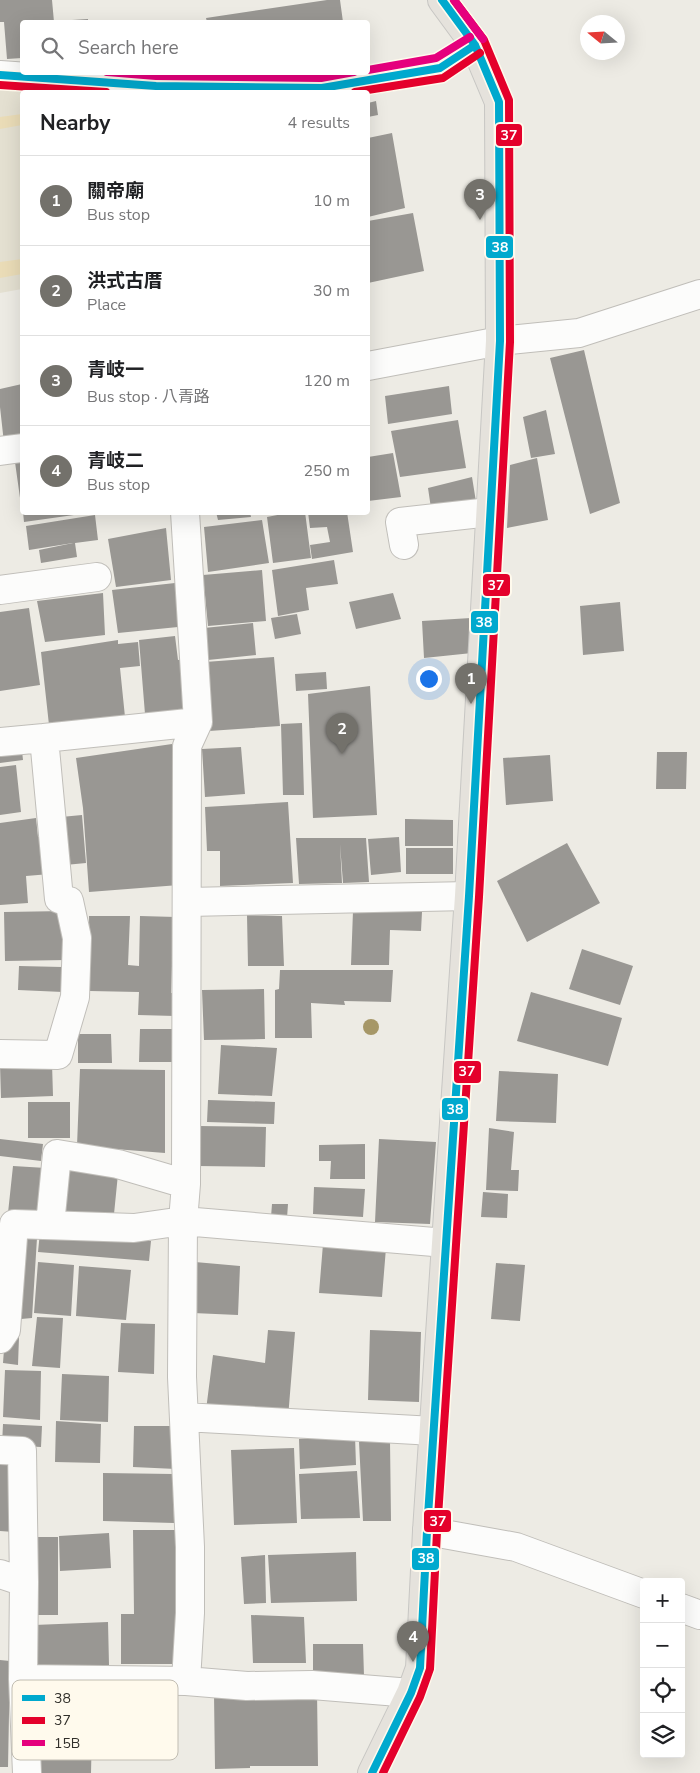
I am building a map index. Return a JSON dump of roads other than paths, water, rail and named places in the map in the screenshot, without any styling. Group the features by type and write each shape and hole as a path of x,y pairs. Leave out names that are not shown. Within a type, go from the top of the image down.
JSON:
{"main road":[{"path":"372,1773 411,1693 420,1668 427,1531 469,896 500,341 500,102 475,45 442,0"}],"street":[{"path":"0,75 136,89 275,90 322,88 440,68 475,45"},
{"path":"370,366 500,341 579,333 700,294"},
{"path":"0,451 20,448"},
{"path":"404,545 400,522 490,512"},
{"path":"185,515 198,722 187,746 186,1184 183,1221 182,1377 190,1556 190,1613 186,1681"},
{"path":"0,590 97,577"},
{"path":"0,742 198,722"},
{"path":"0,1054 58,1055 75,997 77,938 69,901 59,899 44,738"},
{"path":"188,902 469,896"},
{"path":"50,1225 57,1154 118,1164 186,1184"},
{"path":"0,1339 6,1330 6,1247 14,1224 134,1228 183,1221 446,1243"},
{"path":"184,1417 434,1431"},
{"path":"0,1450 22,1451 12,1578 23,1679 104,1680"},
{"path":"427,1531 516,1547 640,1593"},
{"path":"685,1609 700,1615"},
{"path":"178,1681 247,1686 312,1685 411,1693"},
{"path":"26,1760 26,1773"}],"place":[{"name":"青岐一","path":"480,220"},
{"name":"關帝廟","path":"471,704"},
{"name":"洪式古厝","path":"342,754"},
{"name":"青岐二","path":"413,1662"}]}
